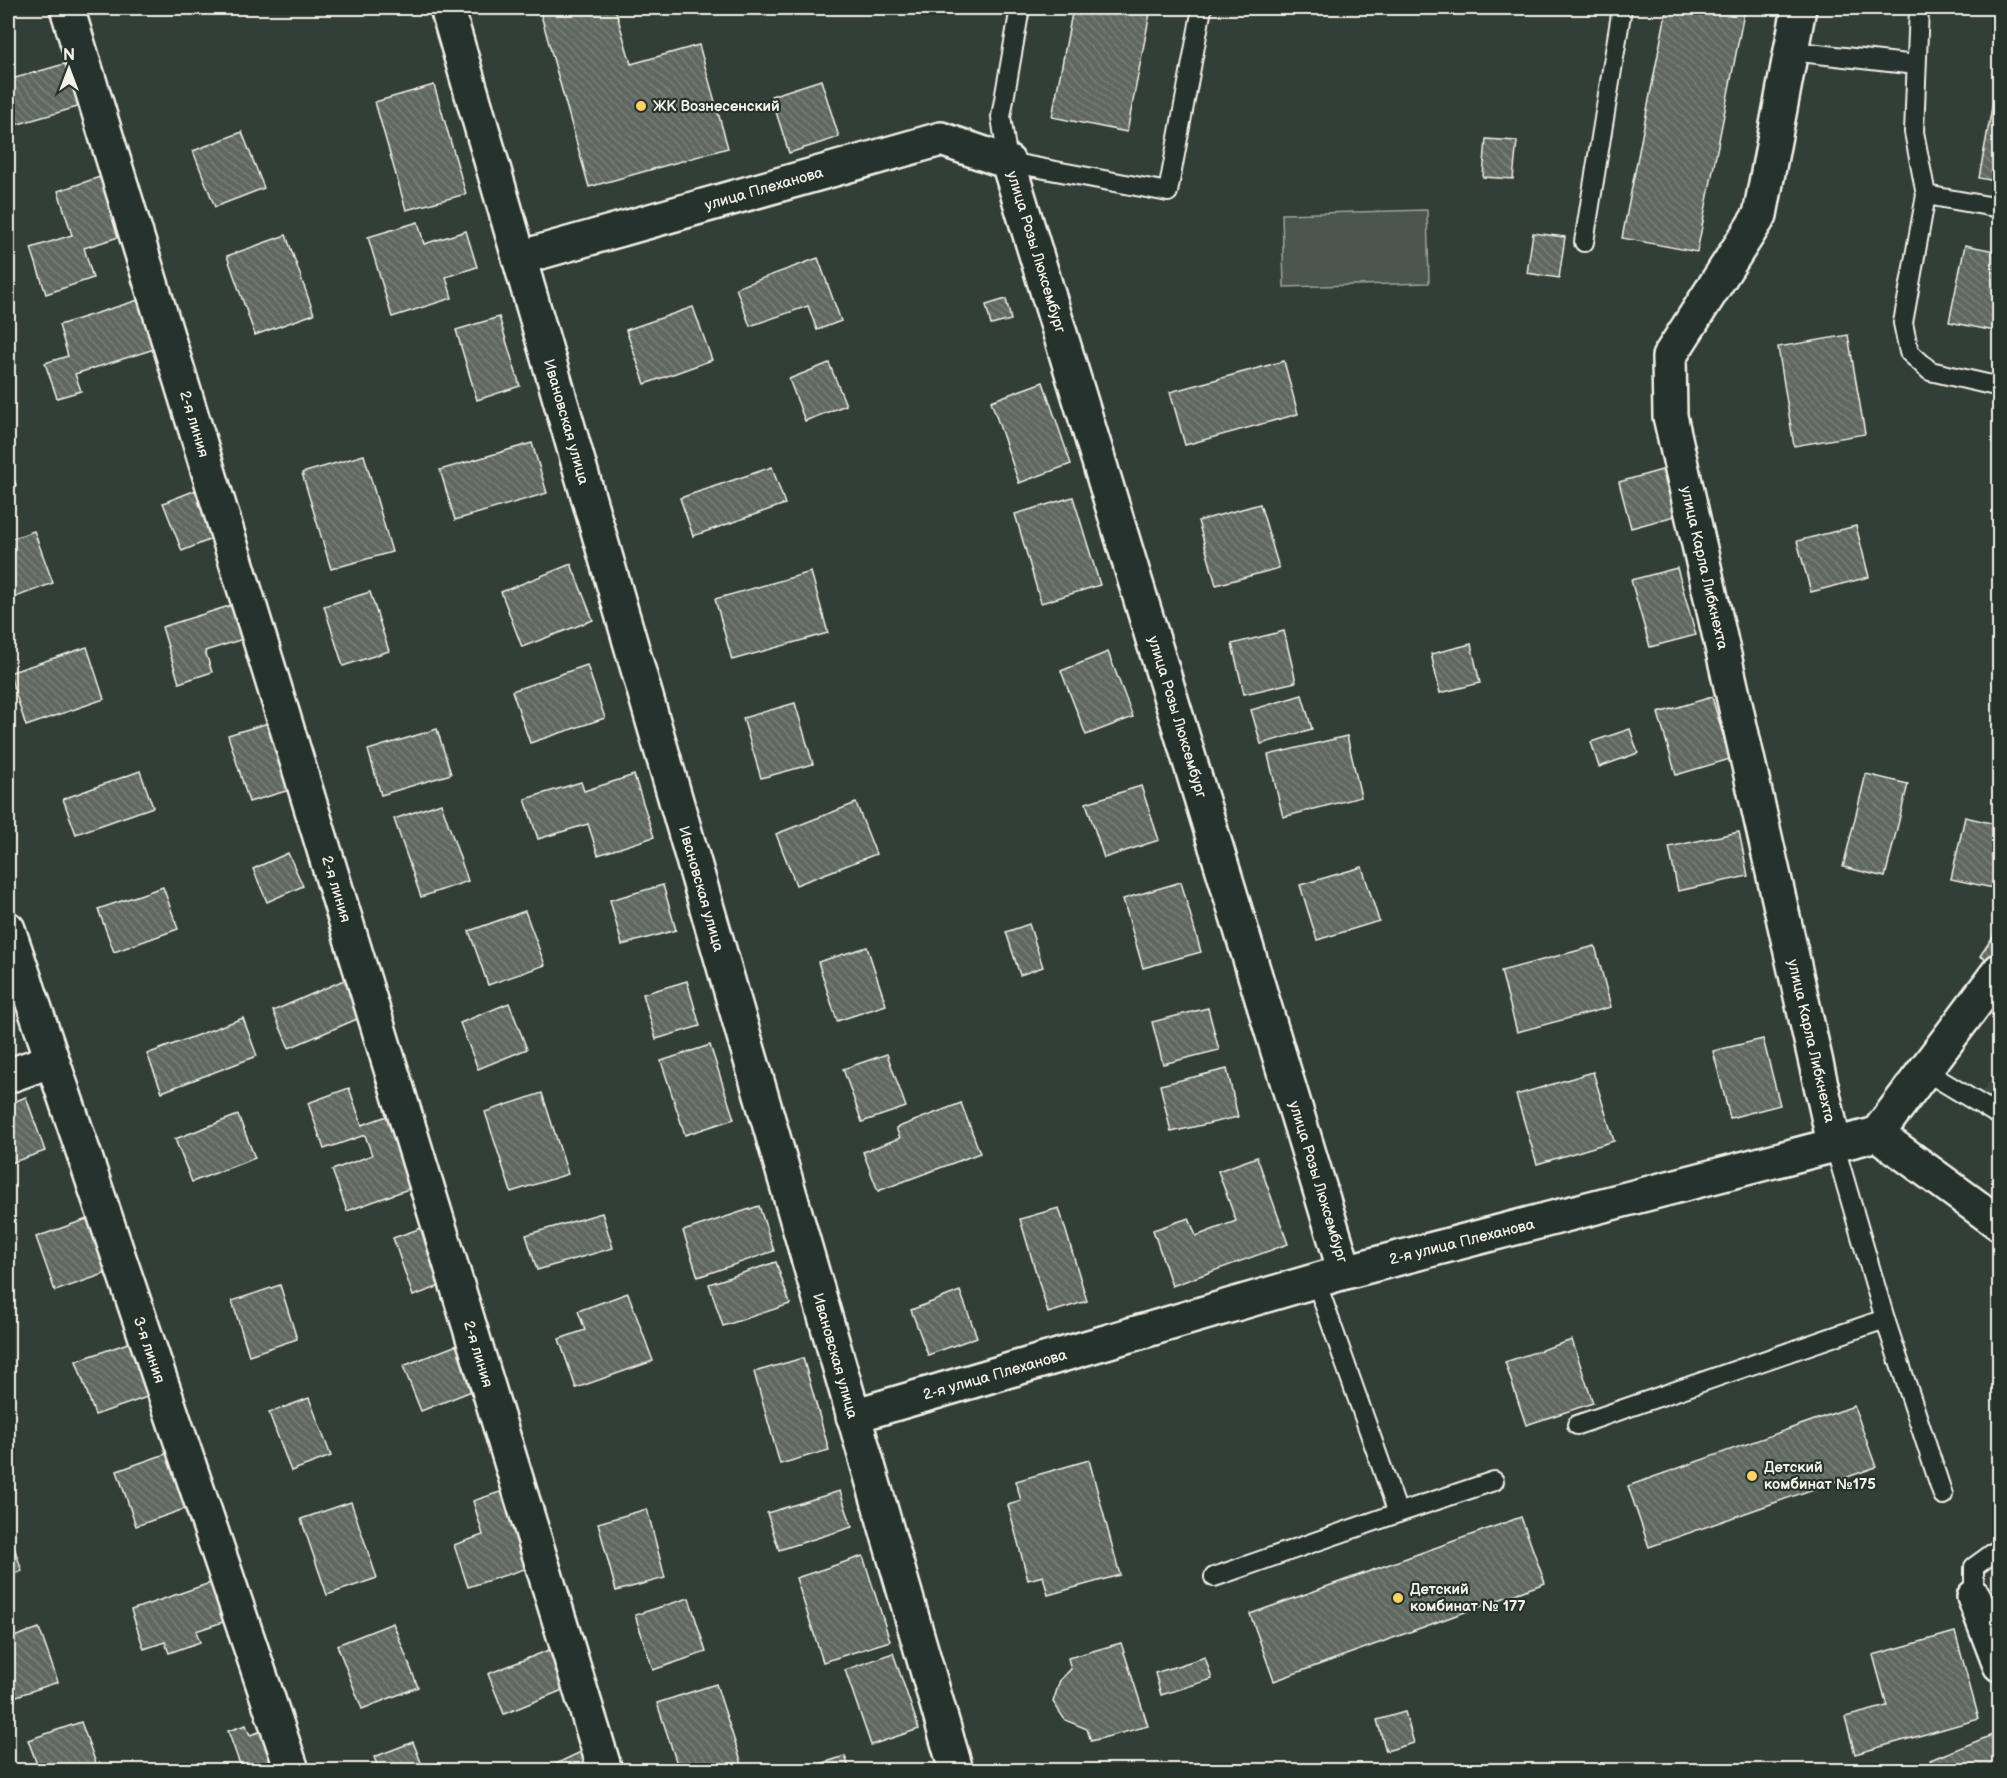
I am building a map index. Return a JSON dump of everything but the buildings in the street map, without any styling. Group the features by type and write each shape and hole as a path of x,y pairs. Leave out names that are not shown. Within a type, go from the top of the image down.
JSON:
{"street":[{"name":"2-я линия","path":"67,8 605,1770"},
{"name":"Ивановская улица","path":"447,8 956,1770"},
{"name":"улица Карла Либкнехта","path":"1799,8 1760,215 1669,357 1670,416 1835,1147"},
{"name":"улица Плеханова","path":"519,258 941,139 1008,162"},
{"name":"улица Розы Люксембург","path":"1008,162 1331,1277"},
{"name":"3-я линия","path":"8,929 292,1770"},
{"path":"2000,970 1877,1134 2000,1224"},
{"path":"8,1076 52,1060"},
{"name":"2-я улица Плеханова","path":"853,1416 1331,1277 1835,1147 1877,1134"},
{"path":"1974,1597 2000,1665"}],"lane":[{"path":"1020,8 1001,117 1008,162 1168,192 1202,8"},
{"path":"1584,242 1622,8"},
{"path":"1919,8 1914,132 1926,195 1904,323 1909,352 1930,371 2000,387"},
{"path":"1791,51 1916,65"},
{"path":"1926,195 2000,208"},
{"path":"1925,1071 2000,1116"},
{"path":"1835,1147 1885,1319 1943,1496"},
{"path":"1331,1277 1398,1513"},
{"path":"1577,1425 1885,1319"},
{"path":"1214,1577 1494,1481"},
{"path":"1974,1597 1974,1567 2000,1548"}],"shaded area":[{"path":"1427,210 1429,283 1284,287 1282,214"},
{"path":"1999,1066 1999,1105 1981,1094"}],"place":[{"name":"ЖК Вознесенский","path":"641,106"},
{"name":"Детский комбинат №175","path":"1752,1476"},
{"name":"Детский комбинат № 177","path":"1398,1598"}]}
